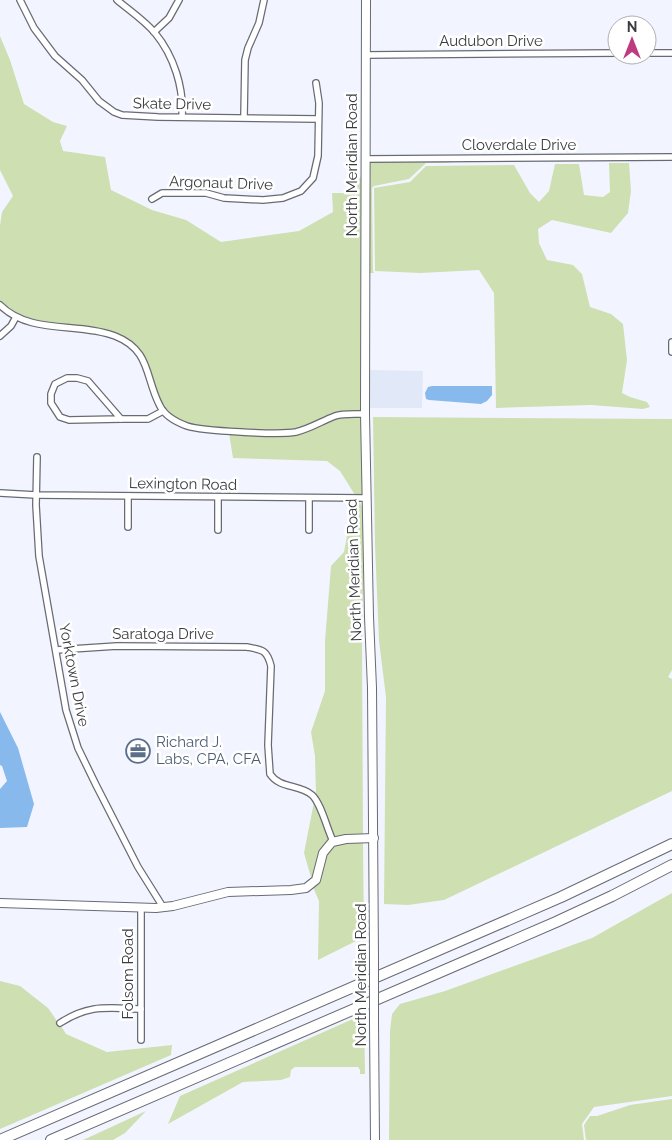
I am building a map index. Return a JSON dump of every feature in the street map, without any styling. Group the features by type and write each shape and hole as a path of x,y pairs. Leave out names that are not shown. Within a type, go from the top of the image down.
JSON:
{"highway":[{"path":"0,1140 561,897 672,844"},
{"path":"52,1140 556,922 672,865"}],"main road":[{"name":"North Meridian Road","path":"366,0 365,414 372,688 375,1140"},
{"path":"0,903 141,908 163,907 228,892 306,888 316,880 323,853 333,841 374,838"}],"street":[{"name":"Skate Drive","path":"20,0 27,16 43,42 55,56 82,80 99,101 110,110 122,115 318,119"},
{"path":"117,0 154,32 164,48 176,72 182,99 182,116"},
{"path":"154,32 169,18 179,0"},
{"path":"244,117 245,60 259,23 264,0"},
{"name":"Audubon Drive","path":"366,55 607,53"},
{"path":"657,53 672,53"},
{"name":"Argonaut Drive","path":"152,199 162,193 206,193 224,198 263,200 283,198 301,191 313,178 317,162 318,95 316,83"},
{"name":"Cloverdale Drive","path":"366,158 672,157"},
{"path":"0,305 24,321 107,333 124,340 136,348 146,365 158,403 163,411 174,420 188,426 206,429 282,433 296,432 336,415 365,414"},
{"path":"0,336 11,326 16,317"},
{"path":"672,342 672,352"},
{"path":"121,420 88,381 67,378 55,384 51,403 60,417 69,420 121,420 148,419 163,411"},
{"name":"Yorktown Drive","path":"37,457 36,495 39,556 63,697 78,748 138,867 163,907"},
{"name":"Lexington Road","path":"0,493 36,495 366,498"},
{"path":"128,496 128,527"},
{"path":"218,497 218,530"},
{"path":"309,498 309,530"},
{"name":"Saratoga Drive","path":"56,650 117,646 247,647 262,650 268,654 271,666 268,745 270,774 280,783 299,788 313,796 319,806 326,829 333,841"},
{"name":"Folsom Road","path":"141,908 141,1040"},
{"path":"60,1023 73,1014 95,1008 141,1009"}],"shaded area":[{"path":"368,370 423,371 422,408 367,408"}],"green space":[{"path":"0,36 24,104 53,122 67,126 60,141 63,151 105,157 111,190 152,210 186,220 221,242 299,231 333,212 332,193 352,193 363,172 362,411 336,412 305,426 287,430 194,425 176,417 166,409 161,402 143,353 127,339 101,329 40,321 25,317 0,301 0,226 2,212 13,196 0,170"},
{"path":"431,161 456,163 426,163 409,179 372,188 374,273 368,273 369,162"},
{"path":"609,163 629,163 631,191 628,213 611,233 552,220 538,229 539,243 547,260 573,265 582,274 590,307 611,314 623,324 627,360 622,393 647,402 650,407 643,409 591,405 496,408 494,293 479,270 420,273 375,271 374,188 410,182 426,166 514,165 530,193 539,202 549,191 555,164 579,164 584,195 603,197 610,192"},
{"path":"362,417 363,495 355,495 340,471 327,461 233,458 229,433 282,436 297,434 337,418"},
{"path":"373,417 672,419 672,670 668,677 672,679 672,791 444,900 408,905 384,904 386,697 379,641"},
{"path":"359,501 363,508 364,533 362,640 363,835 334,838 316,795 315,756 311,732 325,691 325,641 331,566 344,552 351,515"},
{"path":"314,802 330,840 320,854 312,881 304,853"},
{"path":"342,842 363,842 364,937 318,960 319,901 313,887 320,876 327,852 331,848"},
{"path":"672,893 672,1096 594,1107 582,1124 584,1140 389,1140 390,1031 392,1014 400,1004 445,991 592,938"},
{"path":"0,981 20,986 48,1008 59,1027 61,1026 66,1034 107,1052 172,1045 171,1055 0,1129"},
{"path":"364,1014 365,1074 360,1074 358,1067 295,1067 291,1070 290,1077 281,1080 243,1082 168,1124 180,1096"},
{"path":"672,1099 672,1140 586,1140 584,1125 590,1116 597,1116 630,1105"},
{"path":"146,1111 125,1133 113,1140 83,1140"}],"water":[{"path":"492,386 492,395 481,404 426,399 425,393 428,387"},
{"path":"0,712 18,748 34,804 27,827 0,828 0,789 7,781 0,765"}],"place":[{"name":"Richard J. Labs, CPA, CFA","path":"138,751"}]}
